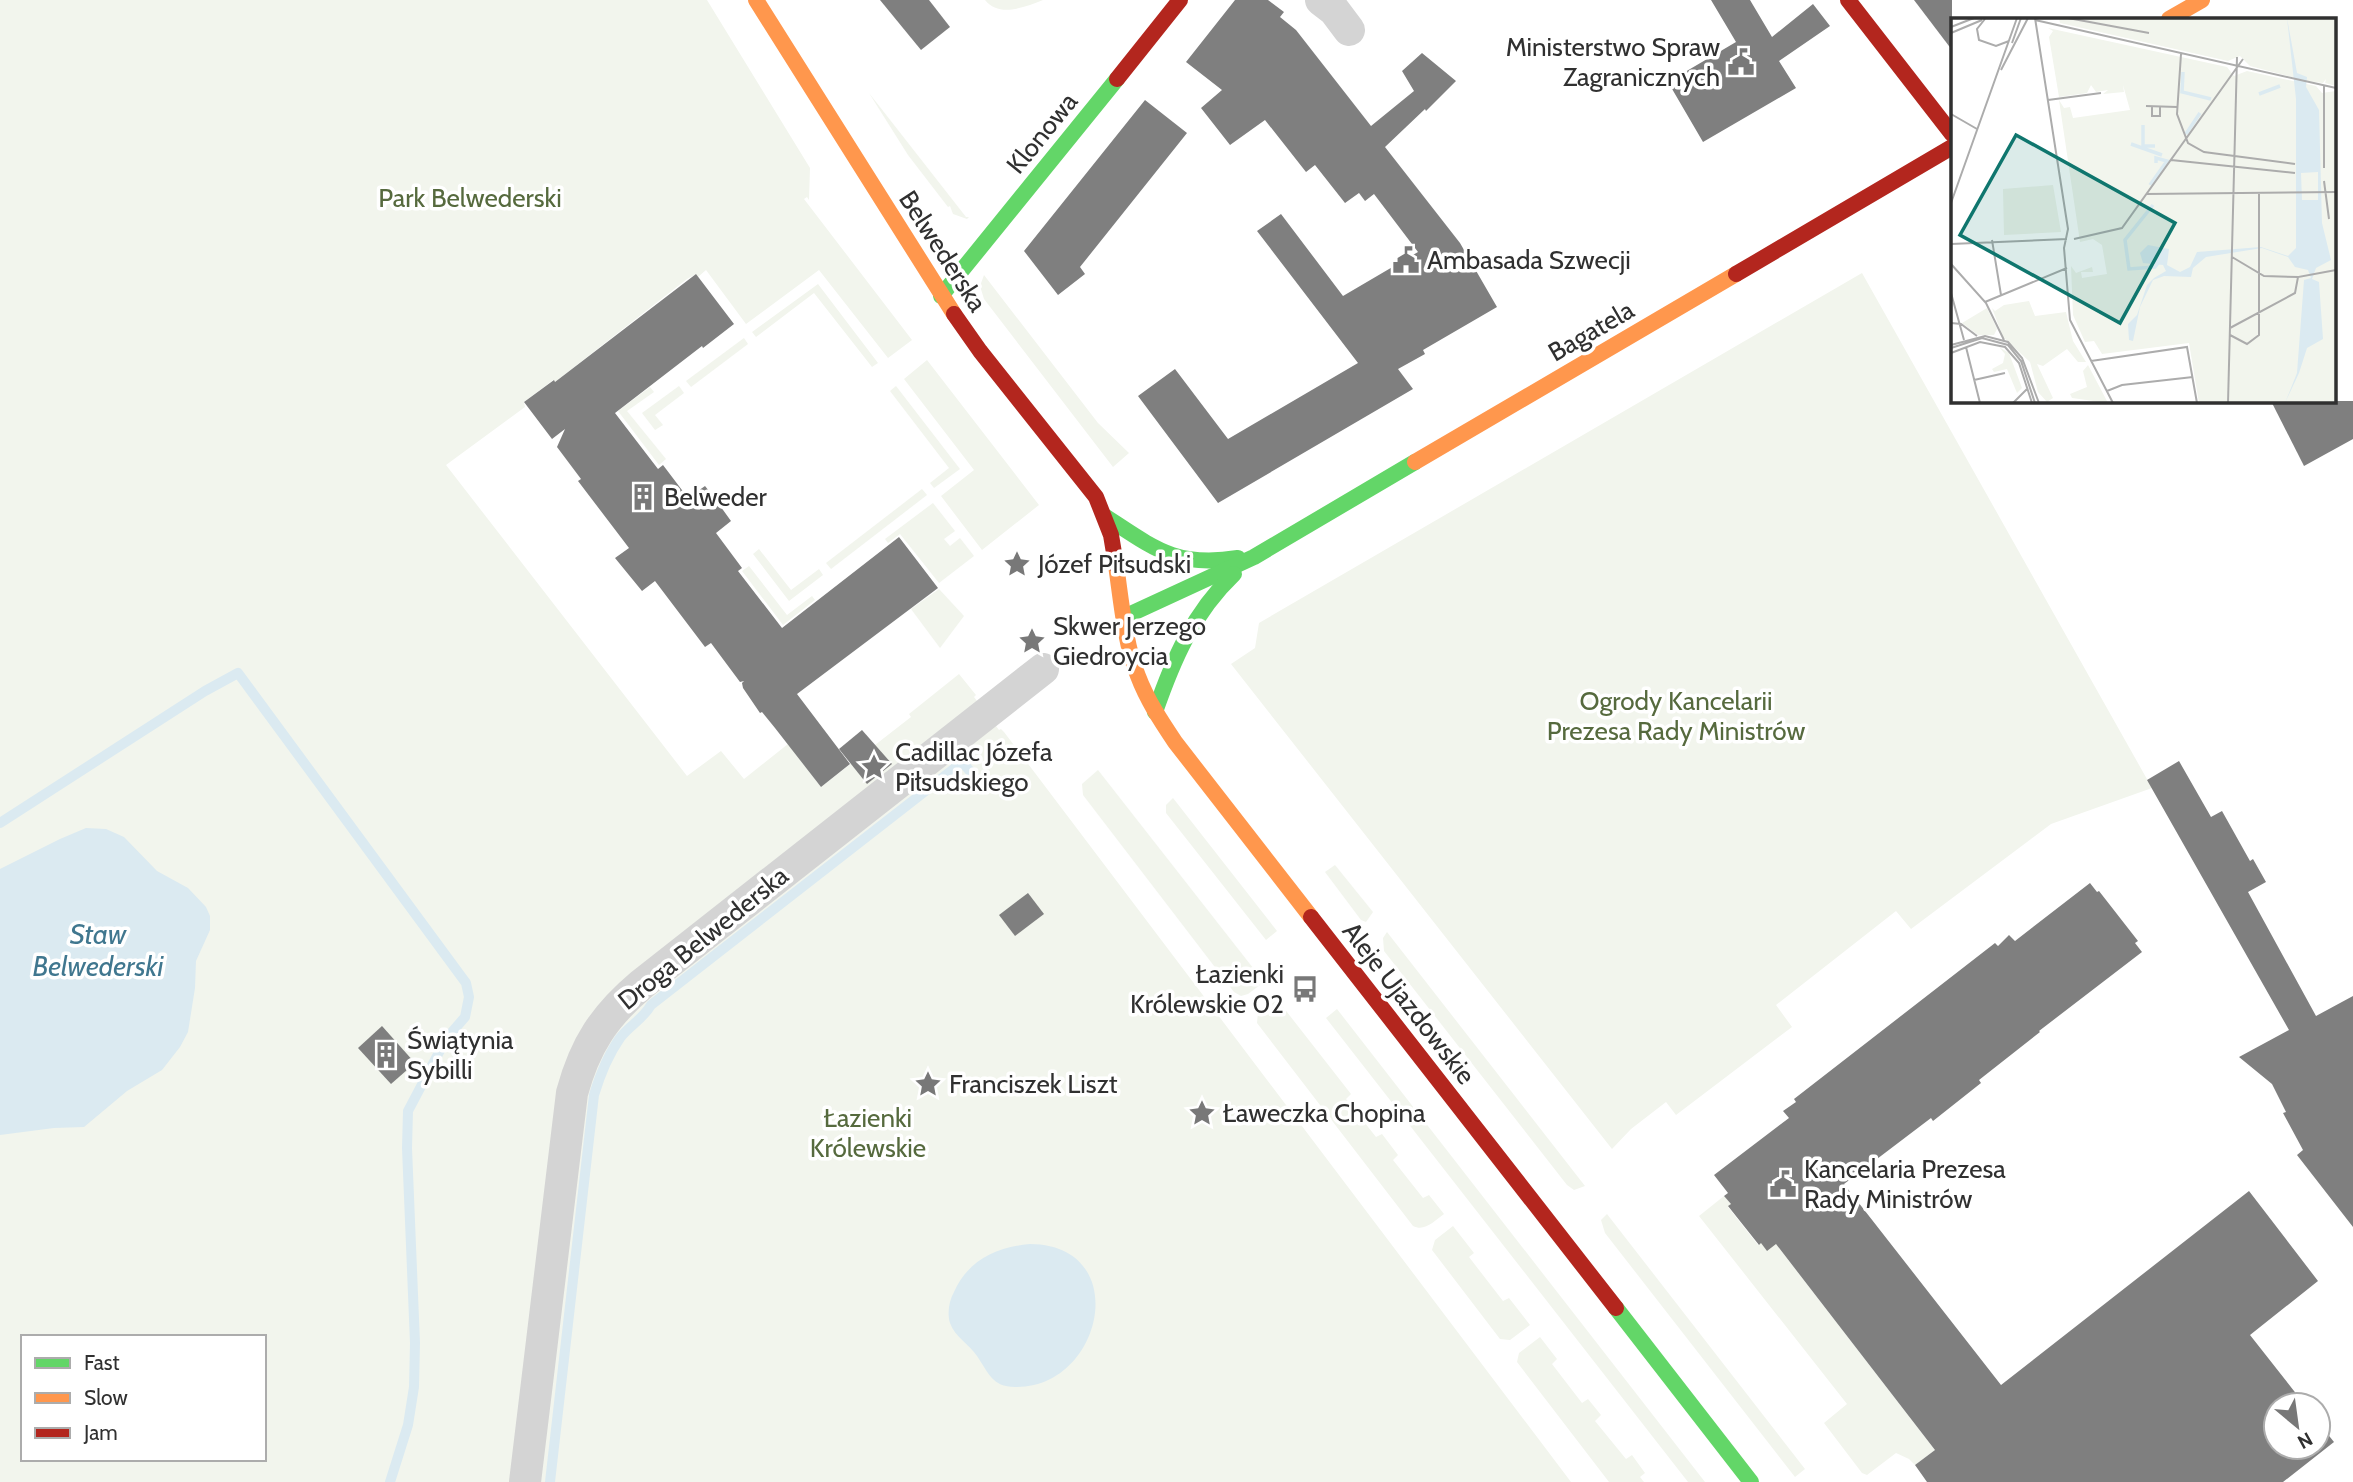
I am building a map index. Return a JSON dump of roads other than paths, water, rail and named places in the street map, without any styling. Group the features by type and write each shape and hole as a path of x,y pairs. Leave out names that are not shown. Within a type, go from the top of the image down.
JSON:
{"street":[{"name":"Belwederska","path":"756,0 941,296 980,351 1096,497 1106,517"},
{"name":"Klonowa","path":"941,296 1180,0"},
{"path":"1321,0 1334,10 1349,30"},
{"path":"1848,0 1951,133"},
{"path":"2171,18 2202,0"},
{"name":"Bagatela","path":"1124,617 1254,557 1951,148"},
{"path":"1106,517 1144,542 1180,558 1198,562 1254,557"},
{"name":"Aleje Ujazdowskie","path":"1106,517 1115,552 1124,617 1138,675 1155,712 1190,762 1751,1482"},
{"name":"Bagatela","path":"1155,712 1171,666 1194,621 1210,598 1254,557"},
{"name":"Droga Belwederska","path":"525,1482 572,1093 583,1057 596,1033 615,1007 642,984 1043,669"}],"water":[{"name":"Staw Belwederski","path":"86,828 106,829 124,837 157,871 188,888 206,907 210,916 210,930 196,961 188,1032 162,1070 127,1091 84,1127 0,1135 0,869"},
{"path":"1030,1244 1063,1251 1084,1267 1094,1290 1094,1317 1086,1343 1069,1366 1045,1381 1007,1386 992,1378 974,1352 955,1332 950,1323 949,1307 960,1281 975,1264 1006,1248"}],"waterway":[{"path":"0,823 205,691 238,673 466,983 469,997 465,1017 446,1039 408,1111 414,1387 408,1425 390,1482"},
{"path":"550,1482 594,1095 616,1045 651,1005 960,764 964,764 978,781"}],"place":[{"name":"Ministerstwo Spraw Zagranicznych","path":"1741,62"},
{"name":"Ambasada Szwecji","path":"1406,260"},
{"name":"Belweder","path":"643,497"},
{"name":"Józef Piłsudski","path":"1017,564"},
{"name":"Skwer Jerzego Giedroycia","path":"1032,641"},
{"name":"Cadillac Józefa Piłsudskiego","path":"874,767"},
{"name":"Łazienki Królewskie 02","path":"1305,989"},
{"name":"Świątynia Sybilli","path":"386,1055"},
{"name":"Franciszek Liszt","path":"928,1084"},
{"name":"Ławeczka Chopina","path":"1202,1113"},
{"name":"Kancelaria Prezesa Rady Ministrów","path":"1783,1184"}],"park label":[{"name":"Park Belwederski","path":"470,198"},
{"name":"Ogrody Kancelarii Prezesa Rady Ministrów","path":"1676,716"},
{"name":"Łazienki Królewskie","path":"868,1133"}]}
